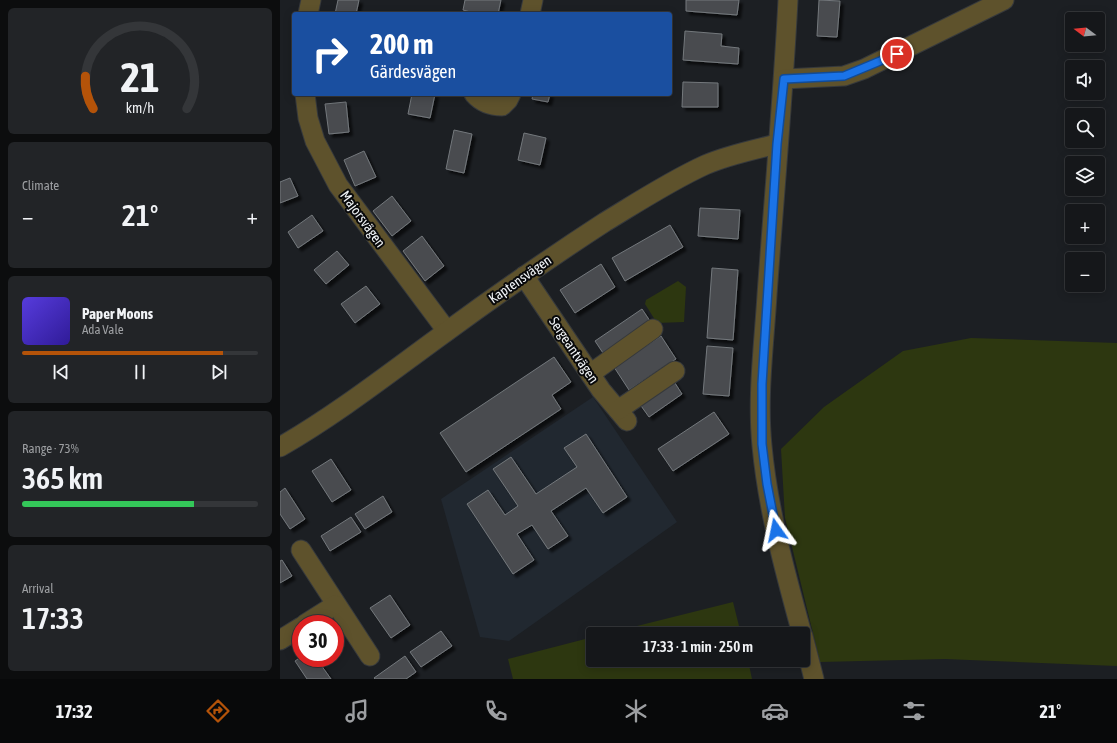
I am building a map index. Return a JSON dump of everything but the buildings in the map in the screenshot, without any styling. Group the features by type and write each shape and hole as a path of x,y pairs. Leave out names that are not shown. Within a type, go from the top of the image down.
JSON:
{"street":[{"path":"308,12 311,0"},
{"path":"530,12 533,0"},
{"path":"788,0 784,79 777,144 762,384 762,444 773,516 801,627"},
{"path":"784,79 844,76 864,69 1004,0"},
{"name":"Majorsvägen","path":"305,96 308,118 315,141 338,185 447,331"},
{"path":"476,96 483,102 502,106 510,96"},
{"name":"Kaptensvägen","path":"280,447 310,429 354,399 556,254 662,187 712,162 777,144"},
{"name":"Sergeantvägen","path":"524,276 590,374 623,415 675,371"},
{"path":"590,374 653,329"},
{"path":"301,550 335,605 370,656"},
{"path":"320,615 335,605"},
{"path":"280,640 292,633"},
{"path":"810,663 814,679"}],"shaded area":[{"path":"593,397 677,522 509,641 480,637 441,499"}],"green space":[{"path":"678,281 686,287 684,322 657,323 645,304 646,300"},
{"path":"971,338 1117,343 1117,666 945,659 820,662 785,518 781,449 824,407 903,351"},
{"path":"733,602 739,627 633,627"},
{"path":"586,639 586,667 749,667 752,679 513,679 508,659"}],"route":[{"path":"776,530 767,484 762,444 762,384 777,144 784,79 844,76 864,69 897,54"}]}
